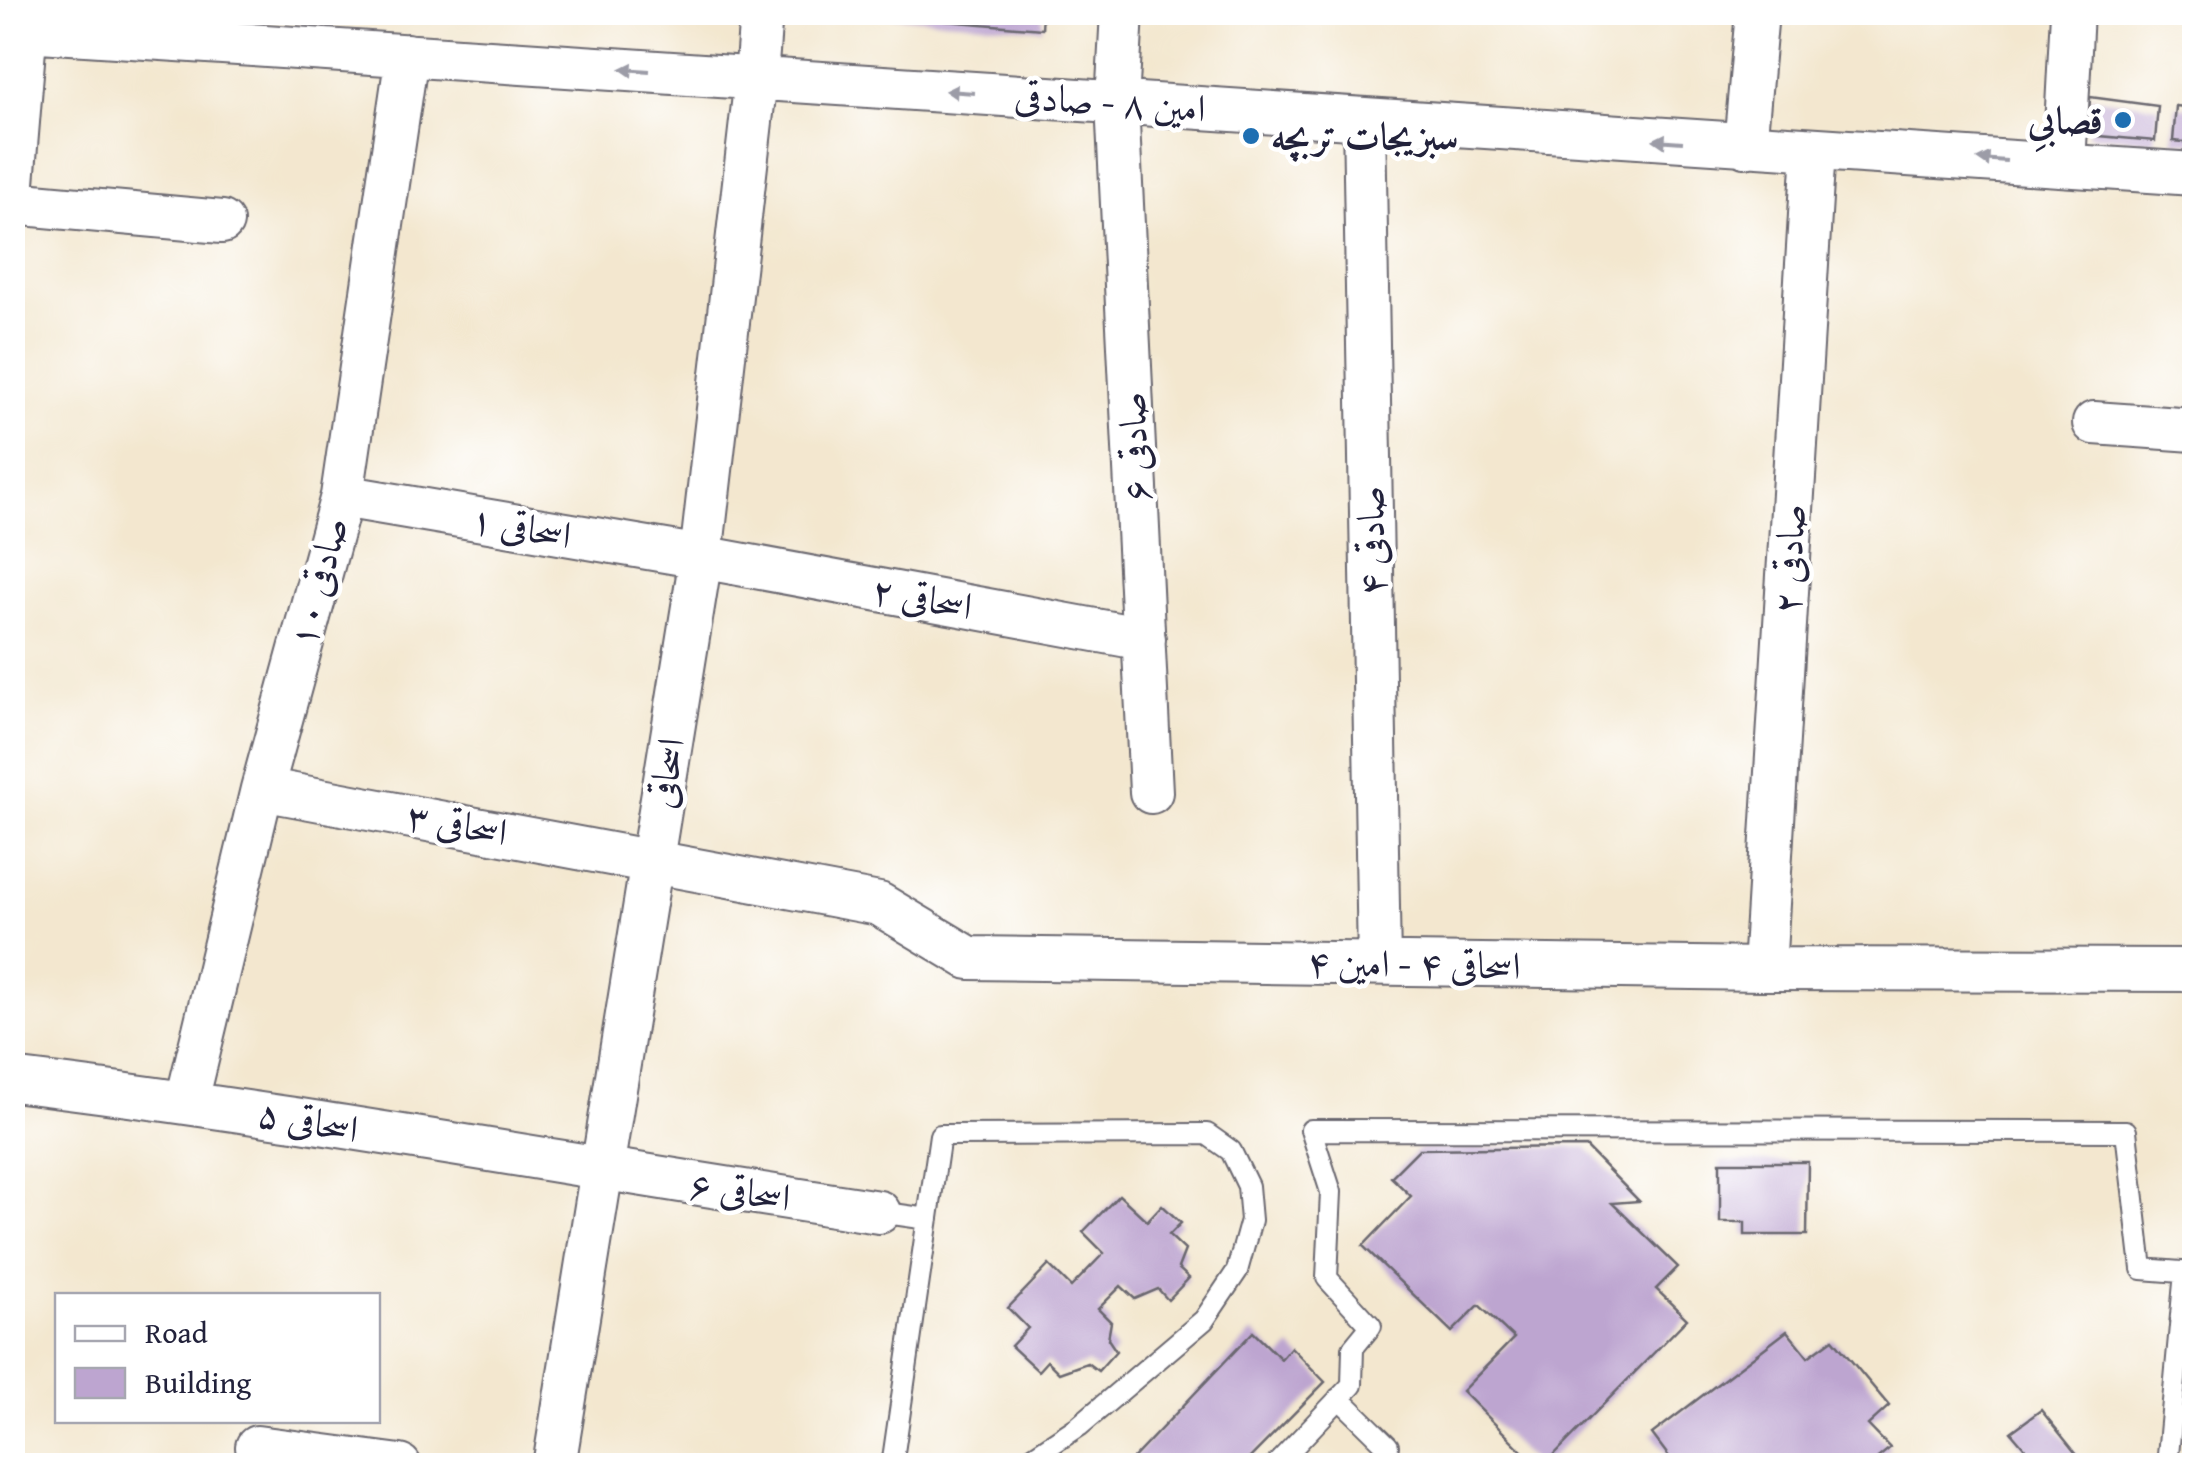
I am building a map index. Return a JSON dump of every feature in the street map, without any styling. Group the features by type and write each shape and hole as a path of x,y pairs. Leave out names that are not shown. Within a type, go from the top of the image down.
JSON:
{"street":[{"name":"اسحاقی","path":"554,1466 700,558 761,12"},
{"name":"صادقی ۶","path":"1122,12 1117,102 1151,792"},
{"path":"1745,146 1757,12"},
{"path":"2064,165 2072,12"},
{"name":"امین ۸ - صادقی","path":"26,21 407,55 2194,174"},
{"path":"12,195 26,21"},
{"name":"صادقی ۱۰","path":"188,1101 262,789 342,496 407,55"},
{"name":"صادقی ۴","path":"1364,118 1379,963"},
{"name":"صادقی ۲","path":"1764,969 1814,149"},
{"path":"12,203 222,222"},
{"path":"2094,423 2194,430"},
{"name":"اسحاقی ۱","path":"342,496 700,558"},
{"name":"اسحاقی ۲","path":"700,558 1144,639"},
{"name":"اسحاقی ۳","path":"262,789 652,860"},
{"name":"اسحاقی ۴ - امین ۴","path":"652,860 878,904 970,958 1764,969 2194,970"},
{"name":"اسحاقی ۵","path":"12,1080 188,1101 602,1170"},
{"name":"اسحاقی ۶","path":"602,1170 879,1212"},
{"path":"257,1444 400,1466"}],"lane":[{"path":"1275,1466 1352,1385 1352,1348 1371,1326 1327,1278 1331,1192 1312,1130 2126,1131 2142,1269 2190,1272 2167,1466"},
{"path":"892,1466 940,1135 1207,1134 1231,1151 1248,1186 1251,1220 1237,1271 1204,1320 1078,1426 1019,1466"},
{"path":"879,1212 928,1220"},
{"path":"1339,1398 1388,1446"}],"building":[{"path":"874,12 1043,12 1042,29"},
{"path":"1206,12 1304,12 1303,23"},
{"name":"قصابیِ","path":"2090,97 2158,106 2155,141 2088,135"},
{"path":"2176,106 2194,108 2194,143 2173,141"},
{"path":"1586,1147 1639,1201 1612,1203 1678,1267 1656,1289 1687,1319 1543,1466 1537,1466 1462,1391 1514,1338 1479,1305 1452,1332 1363,1246 1411,1196 1391,1177 1419,1149"},
{"path":"1720,1162 1808,1162 1807,1235 1745,1235 1745,1222 1720,1222"},
{"path":"1119,1195 1147,1221 1162,1205 1181,1223 1169,1235 1185,1250 1178,1268 1189,1278 1168,1300 1158,1289 1135,1299 1121,1286 1098,1309 1111,1322 1108,1339 1116,1351 1098,1371 1087,1363 1059,1373 1047,1361 1038,1371 1011,1346 1028,1328 1008,1308 1049,1265 1071,1287 1104,1253 1083,1232"},
{"path":"1787,1331 1808,1357 1833,1339 1889,1406 1868,1425 1890,1448 1868,1466 1676,1466 1652,1434"},
{"path":"1253,1332 1281,1359 1291,1347 1325,1382 1242,1466 1126,1466"},
{"path":"2041,1410 2086,1466 2040,1466 2011,1432"}],"place":[{"name":"قصابیِ","path":"2123,120"},
{"name":"سبزیجات تربچه","path":"1251,136"}]}
